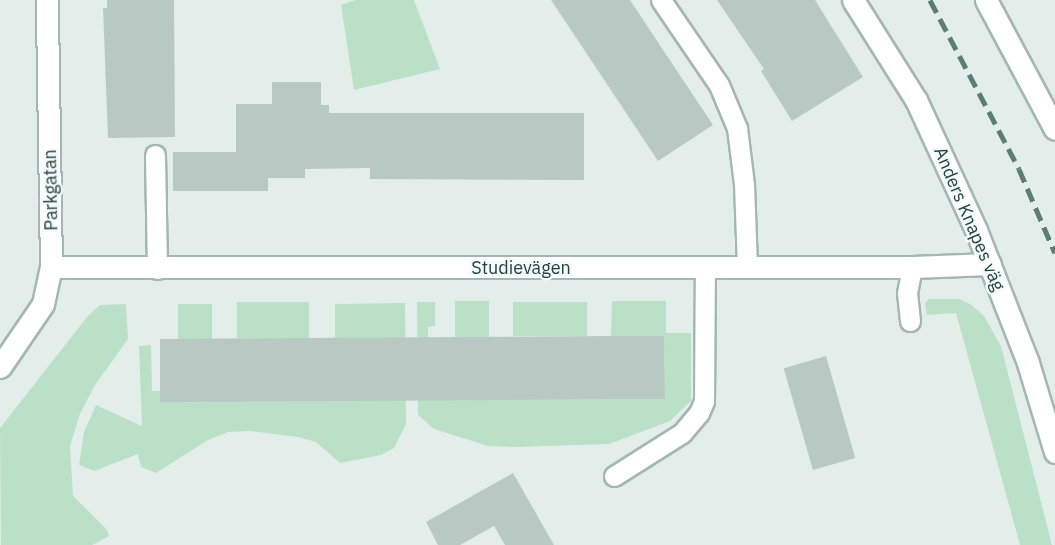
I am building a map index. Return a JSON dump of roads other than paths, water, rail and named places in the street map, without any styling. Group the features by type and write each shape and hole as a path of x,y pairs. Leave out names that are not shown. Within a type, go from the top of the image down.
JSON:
{"street":[{"name":"Parkgatan","path":"0,367 43,304 51,267 47,0"},
{"name":"Anders Knapes väg","path":"853,0 916,100 990,264 1028,363 1055,452"},
{"path":"986,0 1055,128"},
{"name":"Studievägen","path":"51,267 705,268 990,264"}],"lane":[{"path":"661,0 719,85 737,128 743,170 747,267"},
{"path":"155,155 157,269"},
{"path":"910,321 907,293 912,267"},
{"path":"614,476 682,433 699,413 704,401 705,268"}],"railway":[{"path":"930,0 1019,169 1055,253"}]}
